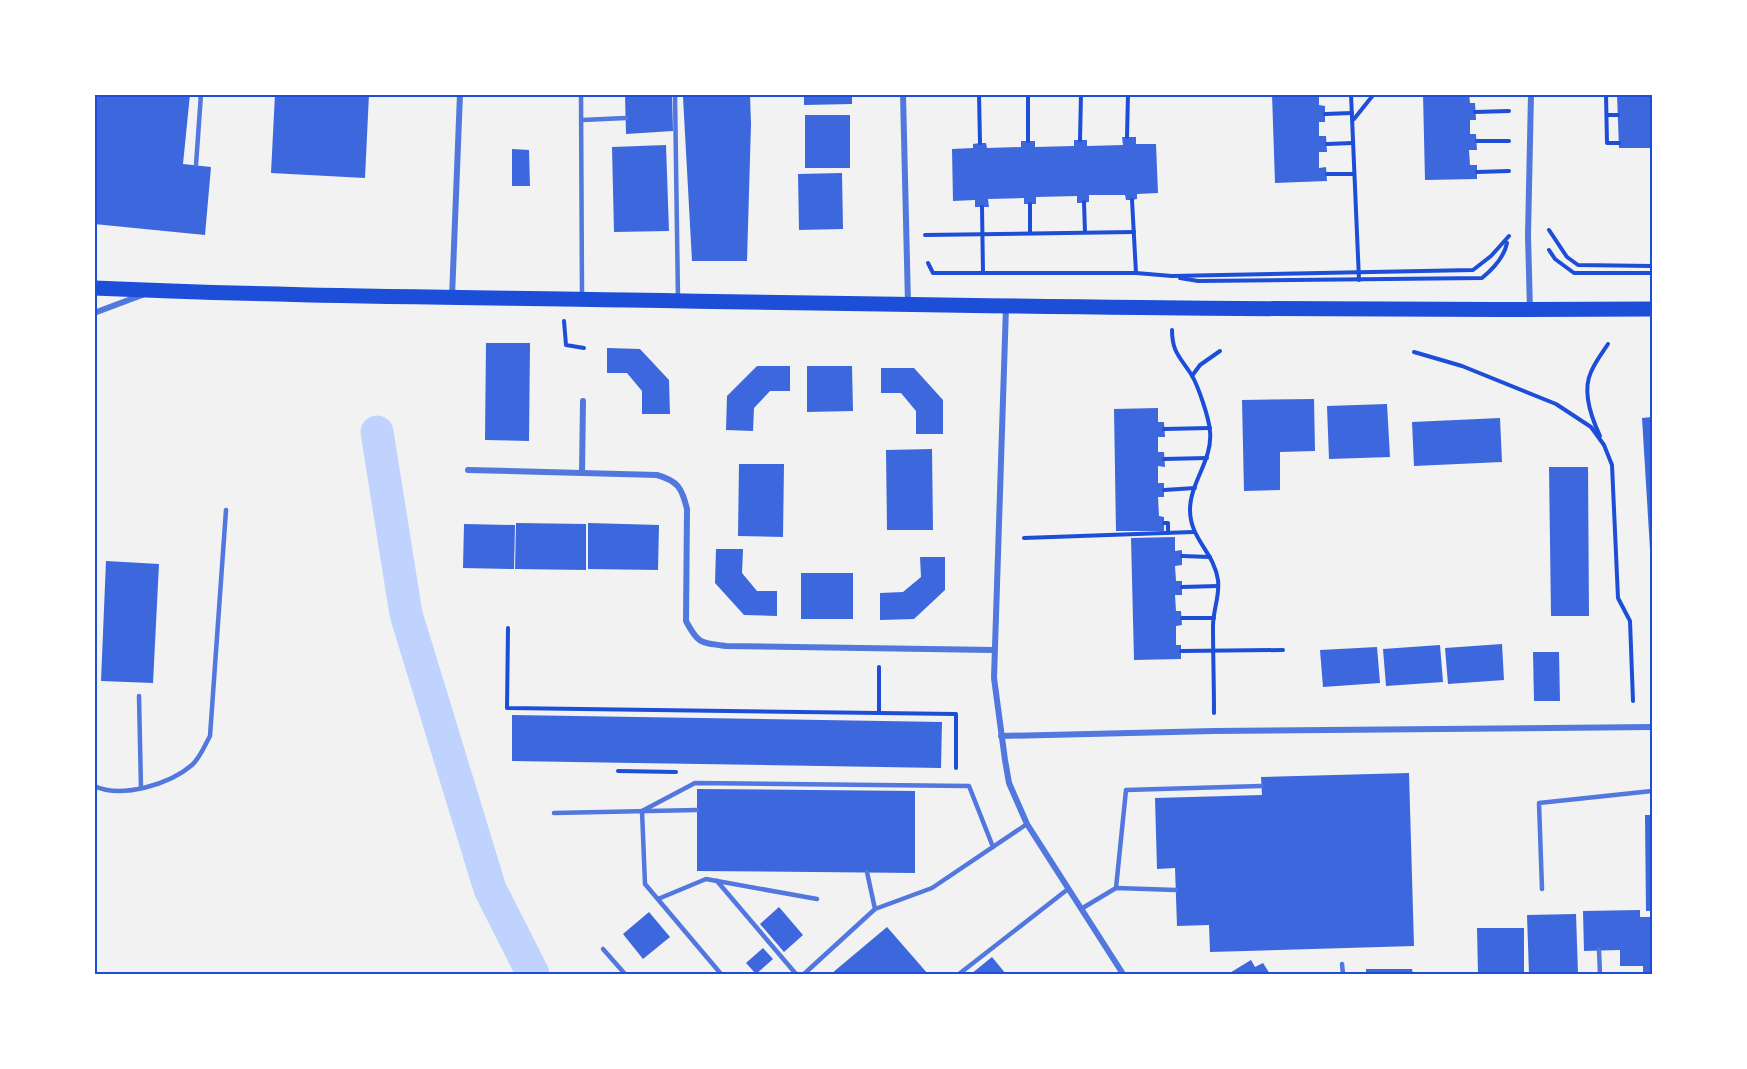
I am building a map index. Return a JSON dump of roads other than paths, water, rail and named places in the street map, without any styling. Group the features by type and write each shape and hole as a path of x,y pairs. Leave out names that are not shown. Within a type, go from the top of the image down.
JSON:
{"main road":[{"path":"94,288 908,305 1653,309"}],"street":[{"path":"452,297 459,94"},
{"path":"903,94 908,305"},
{"path":"1530,310 1528,235 1531,94"},
{"path":"94,313 154,291"},
{"path":"1006,306 994,650 994,678 1000,736 1009,783 1027,824 1123,975"},
{"path":"582,472 583,401"},
{"path":"468,470 657,475 672,480 683,494 687,509 686,621 692,633 701,642 726,646 994,650"},
{"path":"1000,736 1214,731 1653,727"}],"lane":[{"path":"196,165 201,94"},
{"path":"581,94 582,299"},
{"path":"675,94 678,301"},
{"path":"582,120 626,118"},
{"path":"94,786 106,791 130,791 175,777 194,763 210,736 226,510"},
{"path":"139,696 141,788"},
{"path":"642,811 695,783 969,786 993,847"},
{"path":"1116,888 1126,790 1261,786"},
{"path":"1542,889 1539,803 1653,791"},
{"path":"554,813 697,810"},
{"path":"642,811 645,884 721,975"},
{"path":"804,975 875,909 932,888 1027,824"},
{"path":"867,872 875,909"},
{"path":"658,899 706,879 817,899"},
{"path":"717,881 796,975"},
{"path":"1081,909 1116,888 1176,890"},
{"path":"959,975 1068,889"},
{"path":"603,949 625,975"},
{"path":"1599,950 1600,975"},
{"path":"1342,964 1343,975"}],"waterway":[{"path":"377,432 406,614 490,889 533,974"}]}
